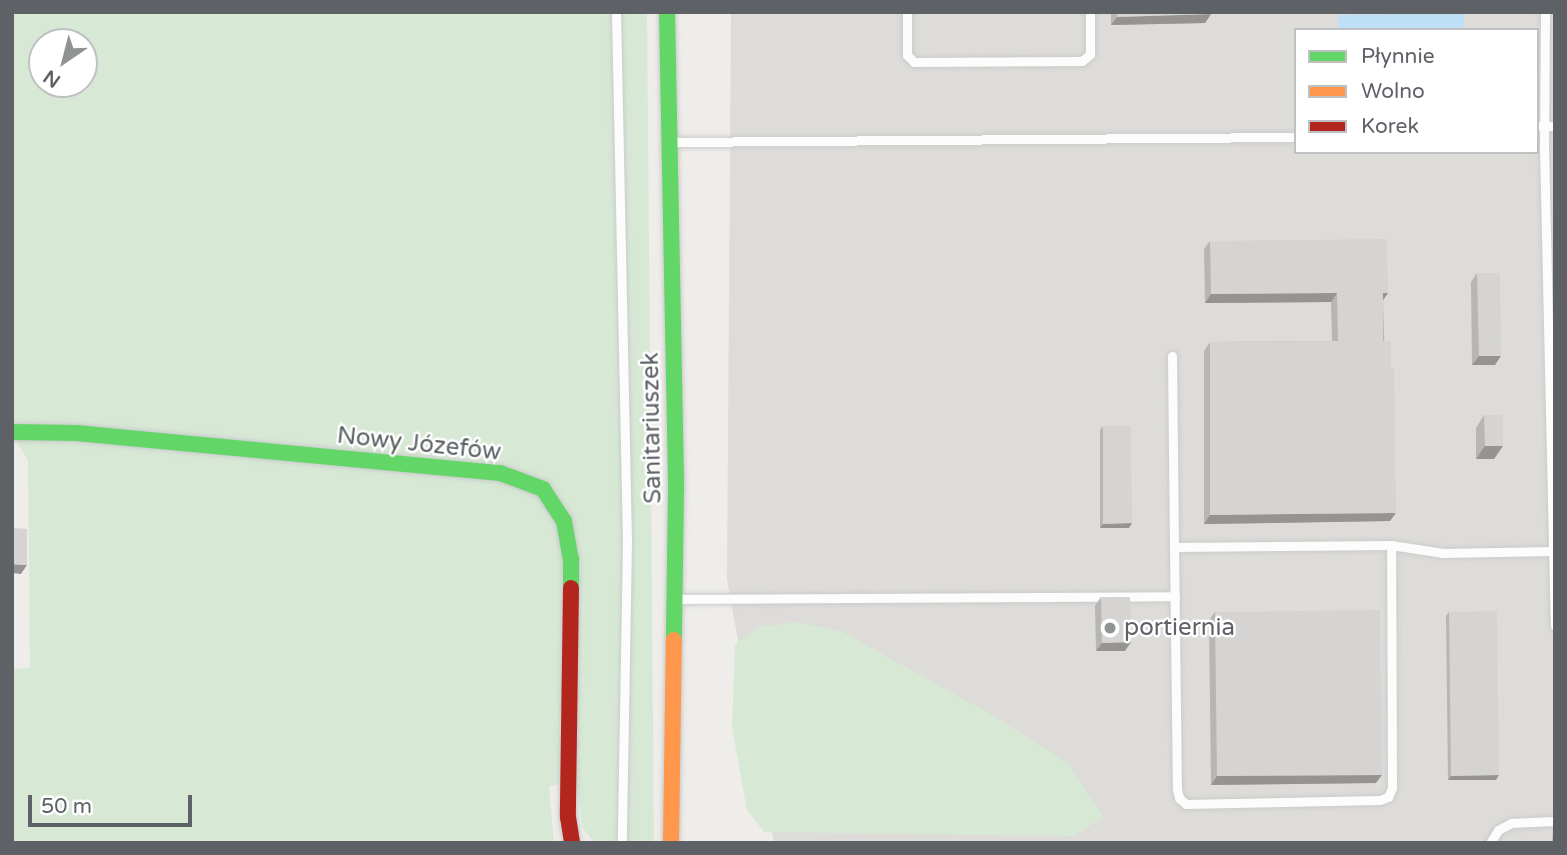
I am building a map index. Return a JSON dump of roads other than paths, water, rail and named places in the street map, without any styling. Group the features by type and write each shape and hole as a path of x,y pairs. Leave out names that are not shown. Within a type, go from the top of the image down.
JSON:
{"street":[{"name":"Sanitariuszek","path":"667,12 676,490 671,843"},
{"name":"Nowy Józefów","path":"12,432 76,433 500,473 543,489 564,521 571,559 568,817 572,843"}],"lane":[{"path":"616,12 627,542 621,843"},
{"path":"907,12 907,55 914,62 940,62 1082,61 1090,54 1090,12"},
{"path":"1545,12 1544,147 1555,626"},
{"path":"670,142 1294,137"},
{"path":"1172,356 1179,798 1186,804 1380,800 1388,797 1392,788 1391,545"},
{"path":"1174,547 1391,545 1443,553 1553,551"},
{"path":"674,599 1175,596"},
{"path":"1490,843 1498,830 1511,823 1555,821"}],"water":[{"path":"1464,13 1464,28 1338,28 1338,15"}],"place":[{"name":"portiernia","path":"1110,628"}]}
